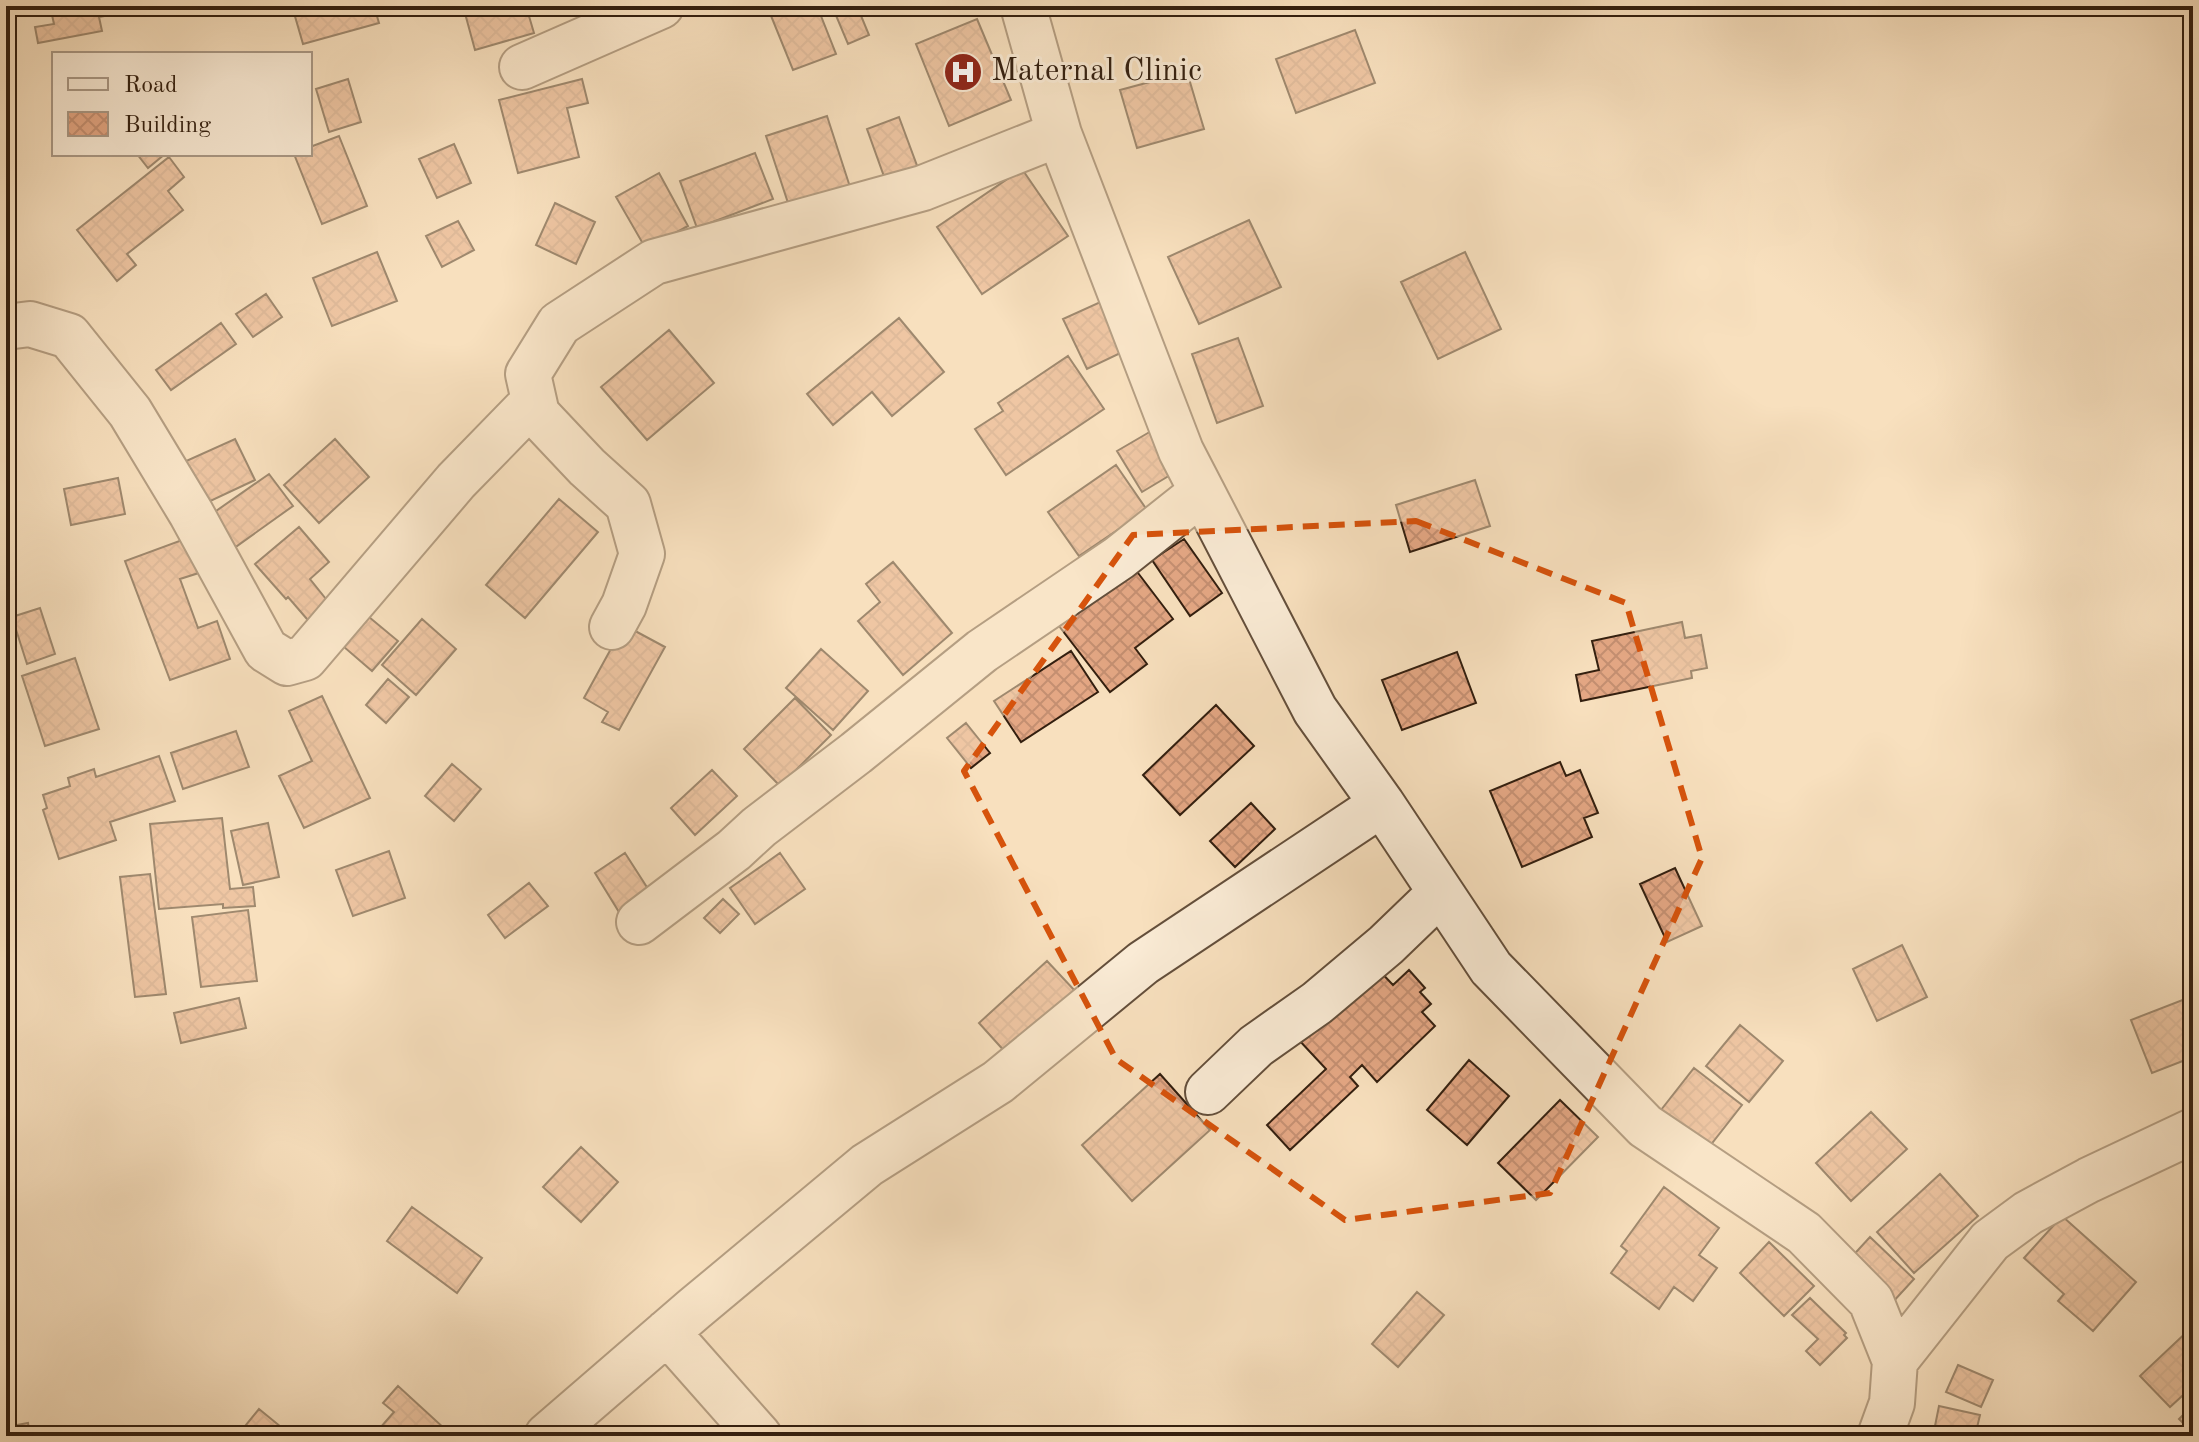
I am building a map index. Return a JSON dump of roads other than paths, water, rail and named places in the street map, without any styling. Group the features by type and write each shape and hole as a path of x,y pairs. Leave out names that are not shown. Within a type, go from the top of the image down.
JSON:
{"street":[{"path":"522,67 661,6"},
{"path":"1023,6 1059,134 1181,451 1315,710 1491,968 1645,1126 1804,1233 1871,1301 1895,1361 1892,1403 1880,1436"},
{"path":"612,627 624,605 642,554 628,504 587,467 537,414 528,374 559,324 654,262 923,188 1059,134"},
{"path":"6,327 30,324 69,336 130,412 191,513 266,650 287,663 305,658 456,481 534,401"},
{"path":"639,922 982,651 1119,558 1202,492"},
{"path":"547,1436 867,1165 998,1082 1143,963 1382,804"},
{"path":"1208,1092 1256,1046 1317,1003 1386,945 1440,893"},
{"path":"1895,1361 1990,1241 2040,1206 2193,1131"},
{"path":"667,1332 759,1436"}],"place":[{"name":"Maternal Clinic","path":"963,72"}]}
